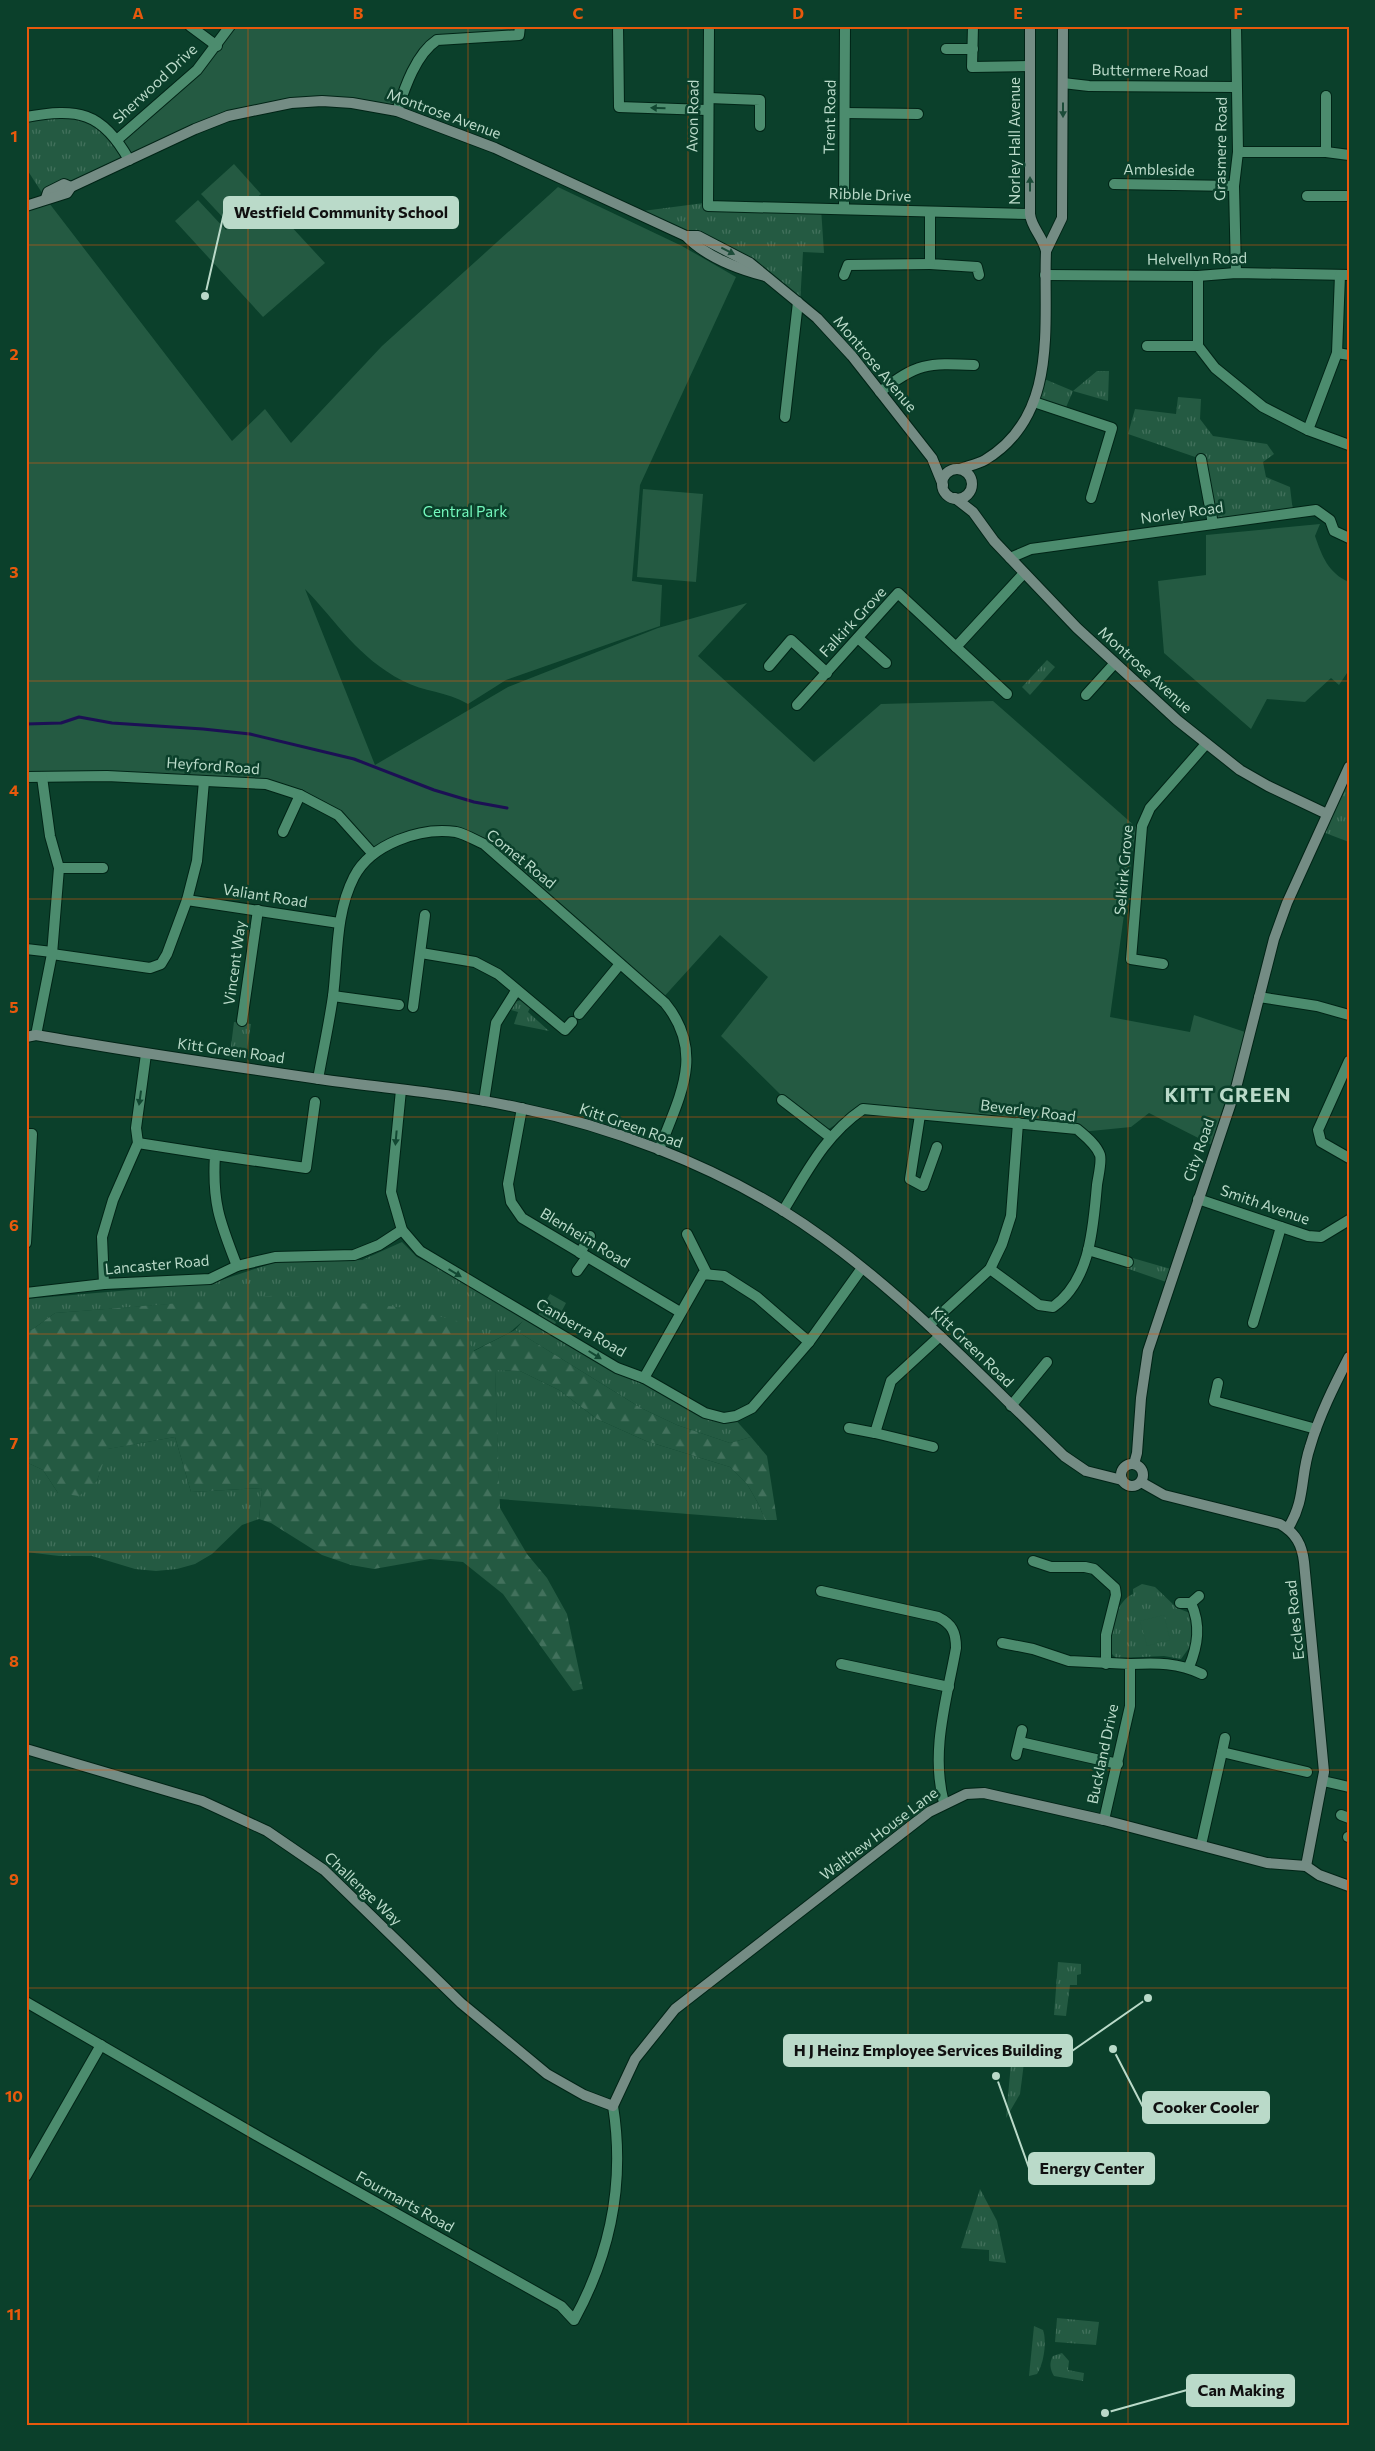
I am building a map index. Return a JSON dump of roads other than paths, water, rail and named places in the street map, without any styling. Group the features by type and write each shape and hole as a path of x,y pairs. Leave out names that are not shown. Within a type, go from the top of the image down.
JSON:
{"street":[{"path":"190,26 217,46"},
{"name":"Sherwood Drive","path":"118,139 197,70 217,46 230,26"},
{"path":"618,26 619,107 707,110"},
{"name":"Avon Road","path":"708,206 707,110 709,98 709,26"},
{"name":"Trent Road","path":"844,208 845,26"},
{"path":"973,26 972,67 1030,66"},
{"name":"Norley Hall Avenue","path":"1030,26 1030,214 1046,251"},
{"name":"Norley Hall Avenue","path":"959,469 984,460 1003,446 1014,434 1034,402 1042,378 1045,349 1046,251 1062,218 1063,26"},
{"name":"Grasmere Road","path":"1236,26 1238,152 1234,186 1236,273"},
{"path":"398,111 413,71 428,46 437,40 519,31"},
{"path":"946,49 972,48"},
{"name":"Buttermere Road","path":"1063,83 1089,86 1236,87"},
{"path":"1326,96 1326,152"},
{"path":"709,98 760,100 760,126"},
{"name":"Montrose Avenue","path":"26,206 46,198 48,192 64,184 71,187 228,116 260,108 322,101 381,107 398,111 495,148 686,236 694,245 735,266 765,276 798,302 835,337 932,458 942,485"},
{"path":"26,117 55,112 85,114 118,139 129,160"},
{"path":"845,113 918,114"},
{"path":"1238,152 1326,152 1349,154"},
{"name":"Ambleside","path":"1114,184 1234,186"},
{"path":"1307,196 1349,196"},
{"name":"Ribble Drive","path":"708,206 1030,214"},
{"path":"930,212 930,264"},
{"path":"1038,231 1050,234 1055,231"},
{"path":"844,275 848,265 930,264 977,267 979,275"},
{"name":"Helvellyn Road","path":"1045,275 1198,276 1236,273 1344,275"},
{"path":"1308,430 1337,353 1344,275"},
{"path":"1198,276 1198,346 1215,368 1263,407 1308,430 1349,445"},
{"path":"785,417 798,302"},
{"path":"1147,346 1198,346"},
{"path":"1337,353 1349,355"},
{"path":"880,392 908,371 926,365 974,365"},
{"path":"1034,402 1112,428 1091,498"},
{"name":"Montrose Avenue","path":"932,458 959,469"},
{"path":"1201,459 1213,524"},
{"name":"Norley Hall Avenue","path":"971,487 984,460"},
{"path":"971,487 964,496 955,498 946,494 942,485 945,476 959,469 968,473 971,487 973,512"},
{"name":"Montrose Avenue","path":"955,498 973,512 1024,574 1114,664 1206,744 1240,770 1268,786 1327,814"},
{"name":"Norley Road","path":"1010,558 1031,549 1316,510 1330,520 1334,531 1349,538"},
{"path":"956,647 1024,574"},
{"name":"Falkirk Grove","path":"797,705 898,593 1007,694"},
{"path":"858,638 886,663"},
{"path":"769,666 791,640 827,673"},
{"path":"1086,695 1114,664"},
{"name":"Selkirk Grove","path":"1163,964 1131,959 1142,826 1150,808 1206,744"},
{"name":"City Road","path":"1134,1464 1148,1351 1236,1088 1280,922 1349,767"},
{"name":"Heyford Road","path":"26,777 107,776 266,784 300,795 338,815 368,845 373,854"},
{"path":"31,1036 52,953 58,868 50,836 42,777"},
{"path":"26,949 150,968 161,964 167,954 187,900 197,861 204,781"},
{"path":"283,832 300,795"},
{"name":"Comet Road","path":"318,1079 333,996 339,923 354,877 373,854 405,838 433,831 457,832 484,844 665,1003 677,1018 687,1045 686,1071 659,1150"},
{"path":"58,868 103,868"},
{"name":"Valiant Road","path":"187,900 339,923"},
{"name":"Vincent Way","path":"242,1021 258,910"},
{"path":"413,1006 425,915"},
{"path":"421,953 475,962 498,974 516,991 565,1030 572,1022"},
{"path":"579,1014 620,964"},
{"path":"484,1101 496,1023 516,991"},
{"path":"333,996 399,1004"},
{"path":"1259,997 1317,1006 1349,1015"},
{"name":"Kitt Green Road","path":"31,1036 318,1079 484,1101 522,1108 592,1126 659,1150 736,1184 783,1211 862,1268 929,1325 1011,1406 1077,1466 1094,1474 1122,1480"},
{"path":"104,1284 102,1237 113,1200 138,1143 136,1128 146,1054"},
{"path":"1349,1061 1318,1130 1321,1142 1349,1158"},
{"name":"Canberra Road","path":"401,1090 392,1192 402,1230 420,1251 617,1368 644,1378 705,1413 724,1418 736,1416 752,1408 809,1342 862,1268"},
{"path":"782,1100 830,1137"},
{"path":"138,1143 306,1168 315,1102"},
{"name":"Blenheim Road","path":"522,1108 508,1184 511,1202 522,1218 680,1312"},
{"name":"Beverley Road","path":"783,1211 830,1137 846,1121 863,1109 1077,1129 1090,1140 1100,1156 1093,1236 1085,1263 1074,1284 1061,1301 1053,1307 1039,1305 990,1270"},
{"path":"920,1114 920,1128 910,1178 923,1186 936,1147"},
{"path":"929,1325 990,1270 1011,1216 1018,1122"},
{"path":"26,1134 32,1134 26,1243"},
{"path":"215,1154 213,1187 219,1221 237,1266"},
{"name":"Smith Avenue","path":"1198,1198 1316,1237 1327,1234 1349,1220"},
{"path":"1253,1323 1281,1227"},
{"name":"Lancaster Road","path":"26,1293 104,1284 210,1279 237,1266 275,1256 354,1254 379,1245 402,1230"},
{"path":"687,1234 707,1274"},
{"path":"577,1271 590,1236"},
{"path":"420,1251 429,1245"},
{"path":"1088,1250 1128,1262"},
{"path":"644,1378 703,1274 724,1276 757,1297 809,1342"},
{"path":"876,1433 891,1381 940,1336"},
{"path":"1141,1482 1164,1495 1273,1522 1288,1528 1302,1500 1305,1463 1316,1429 1349,1357"},
{"path":"1011,1406 1047,1362"},
{"path":"1218,1383 1214,1401 1316,1429"},
{"path":"850,1428 933,1447"},
{"path":"1134,1464 1142,1472 1141,1482 1131,1486 1122,1480 1120,1474 1123,1468 1134,1464"},
{"name":"Eccles Road","path":"1288,1528 1299,1542 1304,1562 1323,1750 1323,1781 1306,1866"},
{"path":"1033,1561 1051,1567 1085,1567 1094,1569 1111,1582 1116,1595 1106,1635 1106,1664"},
{"path":"1116,1595 1126,1588"},
{"path":"821,1591 944,1620 952,1627 956,1638 938,1746 938,1774 944,1803"},
{"path":"1189,1668 1198,1635 1197,1621 1190,1600"},
{"path":"1002,1644 1033,1649 1069,1661 1106,1664 1163,1663 1189,1668 1202,1674"},
{"path":"841,1664 949,1687"},
{"name":"Buckland Drive","path":"1104,1820 1130,1706 1130,1664"},
{"path":"1016,1755 1022,1730"},
{"path":"1201,1845 1225,1738"},
{"path":"1020,1742 1118,1764"},
{"name":"Challenge Way","path":"26,1749 202,1801 267,1831 324,1870 461,2003 541,2069 584,2095 613,2106"},
{"path":"1222,1752 1307,1772"},
{"path":"1285,1778 1288,1767"},
{"path":"1323,1781 1349,1787"},
{"name":"Walthew House Lane","path":"613,2106 635,2059 675,2009 944,1803 966,1794 984,1793 1104,1820 1267,1863 1306,1866"},
{"path":"1306,1866 1319,1875 1349,1886"},
{"name":"Fourmarts Road","path":"26,2002 262,2139 561,2306 574,2320 598,2269 610,2233 614,2213 618,2138 613,2106"},
{"path":"26,2176 101,2045"}],"waterway":[{"path":"26,724 61,723 79,717 112,723 250,734 354,759 434,790 474,802 507,808"}],"place":[{"name":"Westfield Community School","path":"205,296"},
{"name":"H J Heinz Employee Services Building","path":"1148,1998"},
{"name":"Cooker Cooler","path":"1113,2049"},
{"name":"Energy Center","path":"996,2076"},
{"name":"Can Making","path":"1105,2413"}],"district":[{"name":"KITT GREEN","path":"1228,1095"}],"park label":[{"name":"Central Park","path":"465,512"}]}
